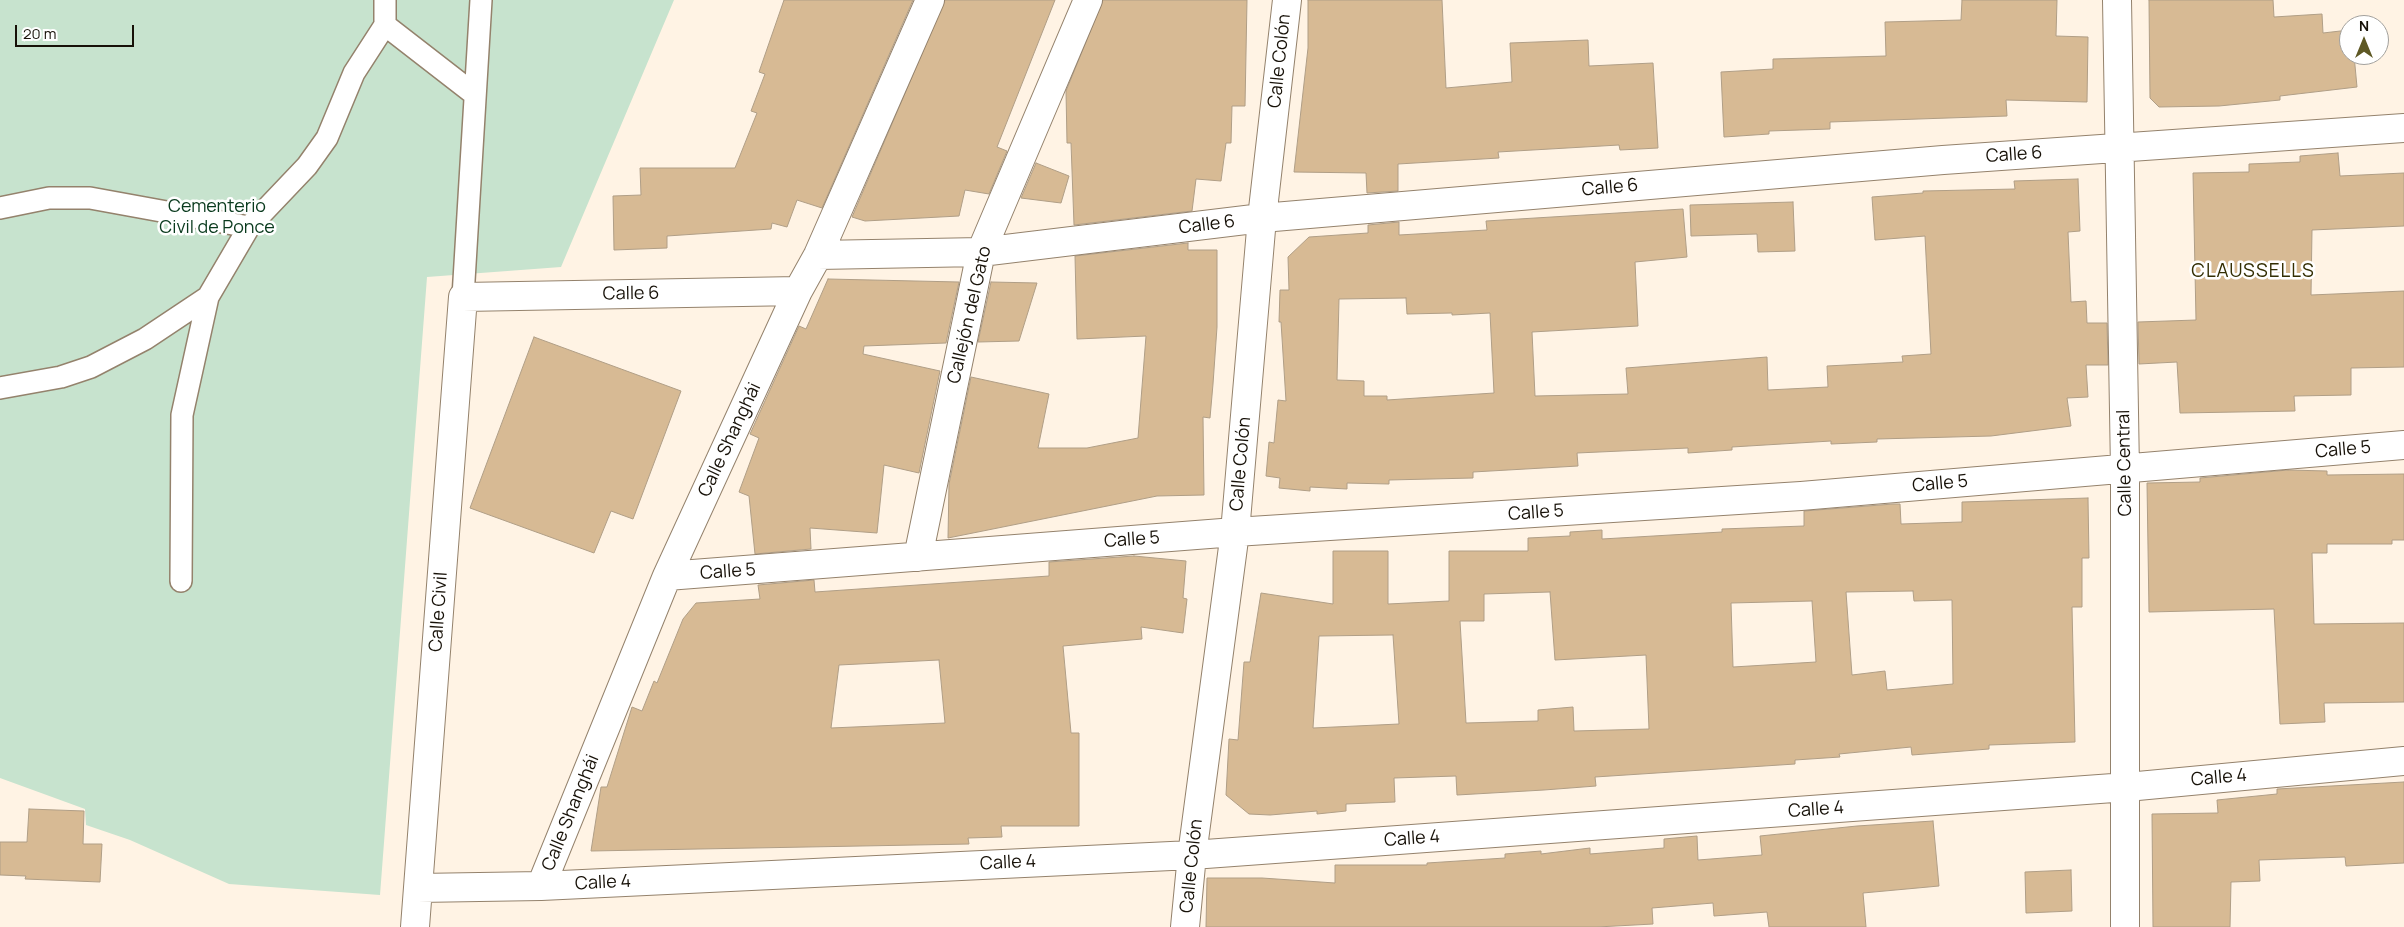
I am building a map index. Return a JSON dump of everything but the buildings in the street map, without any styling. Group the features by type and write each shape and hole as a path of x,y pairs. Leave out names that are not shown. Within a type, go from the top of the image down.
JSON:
{"street":[{"name":"Calle Shanghái","path":"541,886 667,576 798,291 818,255 930,0"},
{"name":"Callejón del Gato","path":"918,557 981,252 1088,0"},
{"name":"Calle Colón","path":"1185,927 1192,855 1235,532 1262,218 1286,0"},
{"name":"Calle Central","path":"2117,0 2125,470 2127,787 2125,927"},
{"name":"Calle 6","path":"818,255 981,252 1262,218 1923,162 2404,128"},
{"name":"Calle 6","path":"463,297 798,291"},
{"name":"Calle Civil","path":"416,927 463,297"},
{"name":"Calle 5","path":"667,576 1235,532 1801,496 2404,445"},
{"name":"Calle 4","path":"418,888 541,886 1192,855 2127,787 2404,761"}],"lane":[{"path":"181,581 182,415 208,297 249,227 308,166 327,138 354,73 385,25 385,0"},
{"path":"463,297 481,0"},
{"path":"385,25 474,94"},
{"path":"0,208 49,198 90,198 249,227"},
{"path":"0,388 91,368 137,344 208,297"}],"green space":[{"name":"Cementerio Civil de Ponce","path":"0,0 674,0 561,267 427,277 380,895 229,884 130,840 86,825 85,809 0,778"}],"district":[{"name":"CLAUSSELLS","path":"2253,272"}]}
